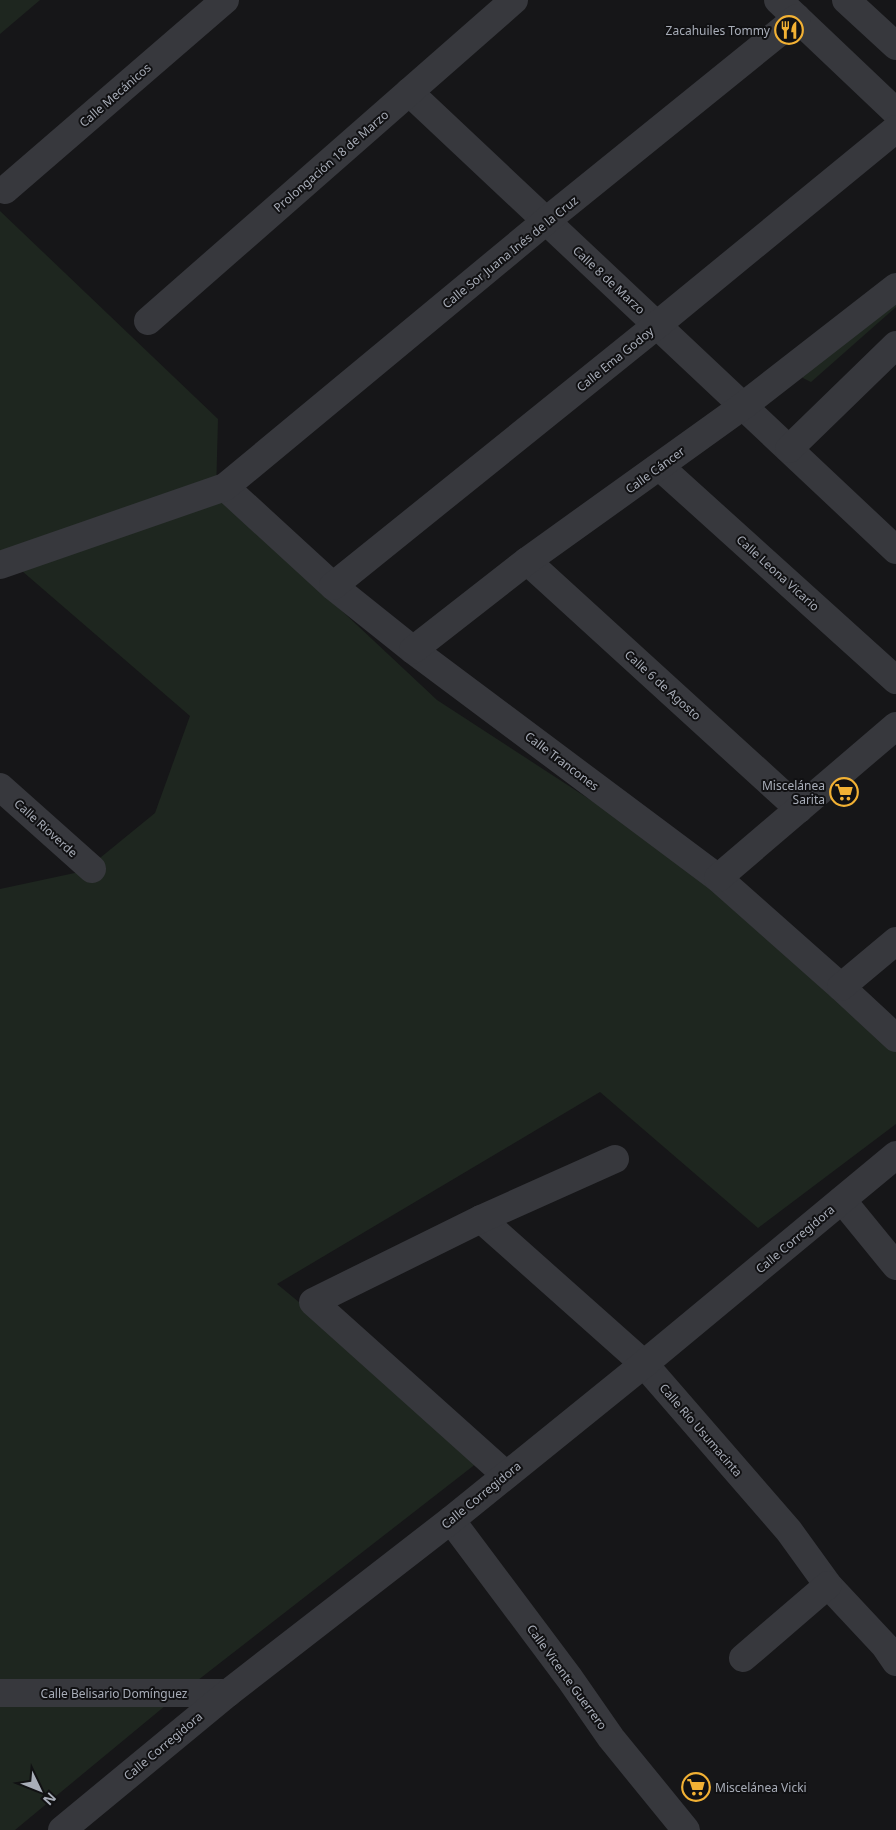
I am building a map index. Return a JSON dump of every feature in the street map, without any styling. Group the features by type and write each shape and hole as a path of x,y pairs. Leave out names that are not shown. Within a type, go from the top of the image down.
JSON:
{"street":[{"name":"Calle Mecánicos","path":"5,190 225,0"},
{"name":"Prolongación 18 de Marzo","path":"148,321 514,0"},
{"path":"846,0 896,46"},
{"path":"787,9 896,112"},
{"name":"Calle Sor Juana Inés de la Cruz","path":"225,487 546,221 787,9"},
{"name":"Calle 8 de Marzo","path":"409,92 896,550"},
{"name":"Calle Ema Godoy","path":"333,586 657,325 896,129"},
{"name":"Calle Cáncer","path":"413,650 526,561 743,406 896,287"},
{"path":"788,449 894,352"},
{"name":"Calle Leona Vicario","path":"660,467 896,680"},
{"path":"0,566 225,487"},
{"name":"Calle Trancones","path":"225,487 333,586 413,650 718,878 842,987 896,1038"},
{"name":"Calle 6 de Agosto","path":"526,561 800,809"},
{"path":"718,878 896,726"},
{"name":"Calle Rioverde","path":"0,787 92,869"},
{"path":"842,987 896,941"},
{"name":"Calle Corregidora","path":"62,1830 228,1693 451,1520 644,1364 896,1154"},
{"path":"506,1475 313,1302 481,1219 615,1159"},
{"path":"842,1200 896,1266"},
{"name":"Calle Río Usumacinta","path":"481,1219 644,1364 789,1531 828,1585 885,1646 896,1662"},
{"name":"Calle Vicente Guerrero","path":"451,1520 570,1679 611,1738 686,1830"},
{"path":"743,1658 828,1585"},
{"name":"Calle Belisario Domínguez","path":"0,1693 228,1693"}],"shaded area":[{"path":"0,0 40,0 0,34"},
{"path":"0,211 218,419 216,493 437,700 695,868 896,1052 896,1124 758,1228 600,1092 277,1284 486,1456 171,1701 15,1830 0,1830 0,889 84,871 155,813 190,716 0,552"},
{"path":"896,282 896,307 811,382 803,378 798,370"}],"place":[{"name":"Zacahuiles Tommy","path":"789,30"},
{"name":"Miscelánea Sarita","path":"844,792"},
{"name":"Miscelánea Vicki","path":"696,1787"}]}
